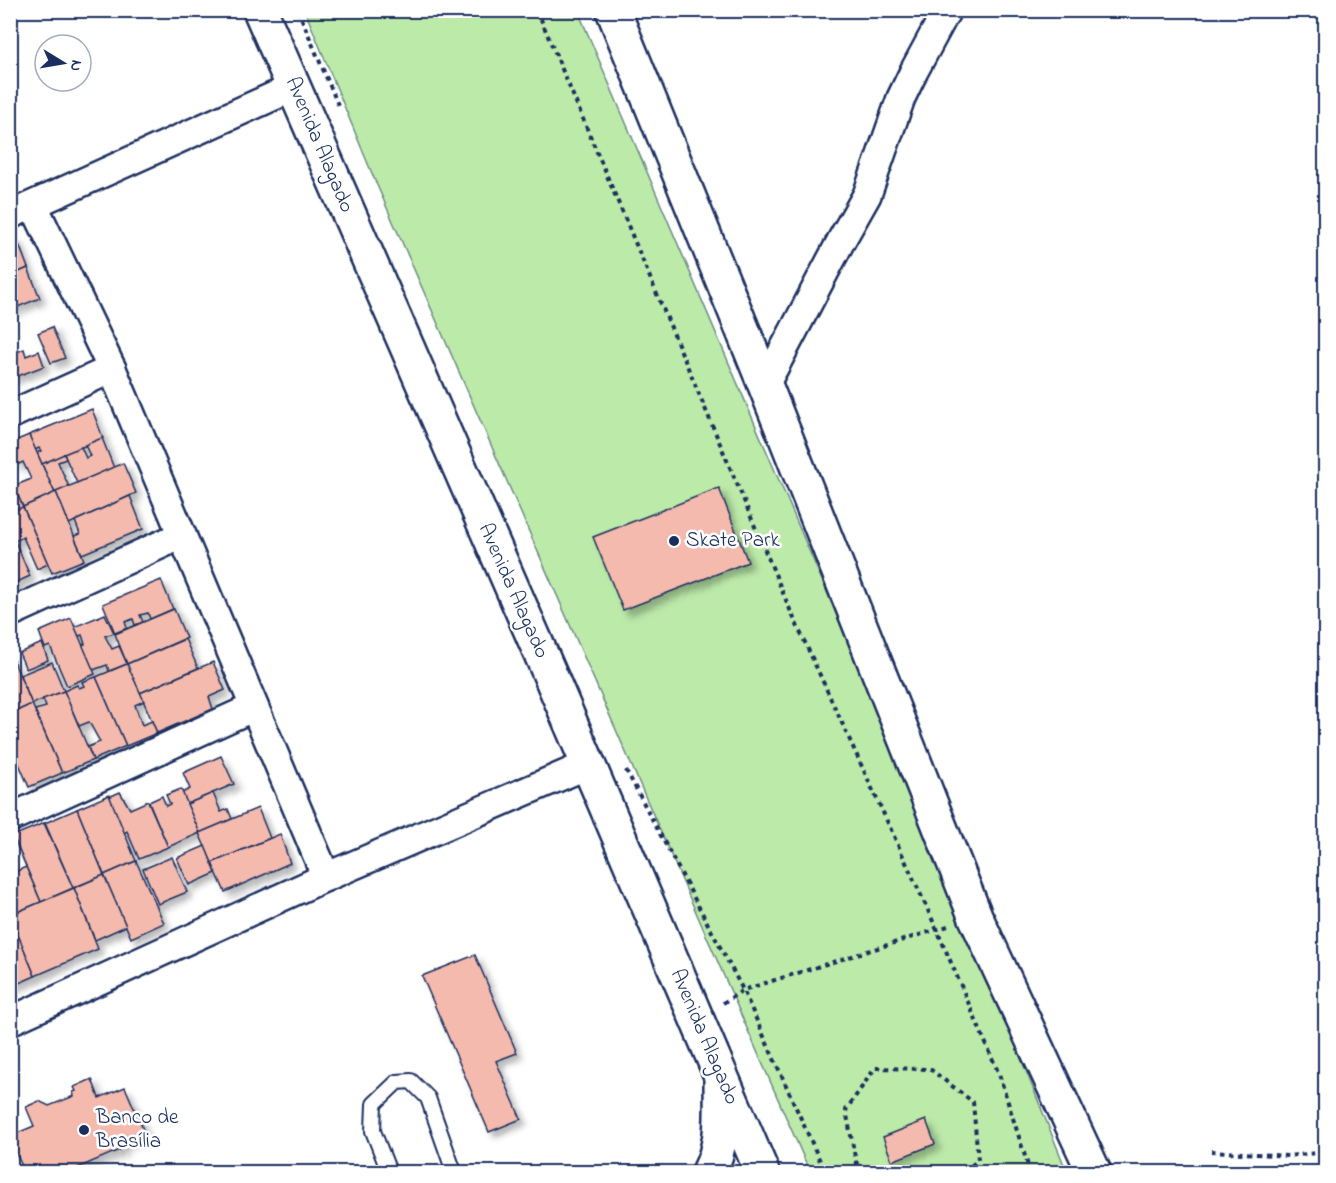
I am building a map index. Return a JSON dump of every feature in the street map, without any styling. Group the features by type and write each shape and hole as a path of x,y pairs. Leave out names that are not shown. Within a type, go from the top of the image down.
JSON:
{"main road":[{"name":"Avenida Alagado","path":"260,10 548,670 762,1173"},
{"path":"613,10 765,384 976,918 1094,1173"},
{"path":"709,1173 715,1161 722,1131 721,1079"}],"street":[{"path":"765,384 867,195 914,70 948,10"},
{"path":"294,87 22,210 112,369 326,877"},
{"path":"10,415 112,369"},
{"path":"10,613 182,535"},
{"path":"10,818 254,707"},
{"path":"10,1021 326,877 587,765"}],"lane":[{"path":"389,1173 373,1131 375,1104 397,1082 411,1081 428,1098 454,1173"}],"path":[{"path":"298,10 339,108"},
{"path":"537,10 791,612 938,930 999,1074 1030,1173"},
{"path":"622,762 743,990 825,1173"},
{"path":"698,1020 743,990 976,918"},
{"path":"863,1173 856,1162 846,1110 876,1068 930,1069 973,1102 978,1160 964,1173"},
{"path":"1211,1151 1288,1156 1326,1152"}],"green space":[{"path":"305,11 578,11 919,807 1067,1172 810,1172 373,176"}],"building":[{"path":"17,239 28,268 10,276 10,241"},
{"path":"28,268 40,298 10,310 10,276"},
{"path":"52,327 65,358 51,363 38,333"},
{"path":"24,349 26,356 39,351 44,366 10,379 10,355"},
{"path":"92,409 103,438 42,464 37,453 41,451 39,448 35,450 29,435"},
{"path":"29,435 55,493 23,507 14,486 31,479 23,462 17,465 10,451 10,443"},
{"path":"102,438 114,468 77,483 64,454 81,447 86,458 90,456 85,445"},
{"path":"64,454 66,459 58,462 69,487 55,493 42,464"},
{"path":"123,463 136,493 69,524 56,492"},
{"path":"10,478 23,507 10,512"},
{"name":"Skate Park","path":"719,488 748,562 623,610 593,537"},
{"path":"56,492 84,560 52,573 23,507"},
{"path":"130,496 143,529 82,554 74,536 80,534 75,521"},
{"path":"23,507 48,564 37,569 23,537 15,541 30,576 17,582 10,567 10,512"},
{"path":"10,567 18,586 10,589"},
{"path":"161,580 173,609 150,619 148,613 140,615 143,622 135,625 133,619 125,622 127,628 115,633 103,604"},
{"path":"174,609 186,638 127,664 115,634"},
{"path":"105,614 114,633 105,636 112,649 119,646 127,664 109,671 107,665 93,670 82,645 85,644 82,635 79,636 74,627"},
{"path":"71,618 95,674 67,686 50,646 45,648 39,632"},
{"path":"185,639 198,668 140,693 127,664"},
{"path":"42,643 48,660 26,669 19,653"},
{"path":"10,653 32,704 10,714"},
{"path":"52,662 64,691 32,704 20,675"},
{"path":"213,662 225,690 209,697 213,709 157,733 140,693"},
{"path":"127,664 144,701 135,705 142,725 152,721 157,733 126,746 96,677"},
{"path":"96,677 126,746 93,760 88,747 100,742 89,722 79,726 64,691 77,685 79,688 84,686 82,682"},
{"path":"64,691 93,760 62,773 35,710 46,707 43,699"},
{"path":"32,704 62,773 29,787 10,743 10,714"},
{"path":"221,756 234,784 187,804 182,793 190,789 183,773"},
{"path":"181,789 200,833 168,847 149,802 162,796 166,806 170,804 166,795"},
{"path":"120,792 130,809 148,801 168,847 139,859 127,831 124,833 109,797"},
{"path":"213,793 221,812 228,809 232,819 200,833 187,804"},
{"path":"109,795 136,861 104,875 77,809"},
{"path":"258,808 270,838 212,863 199,833"},
{"path":"77,809 104,875 73,888 45,823"},
{"path":"44,823 73,888 41,902 13,836"},
{"path":"280,834 290,863 225,892 212,863"},
{"path":"205,846 216,873 189,885 177,858"},
{"path":"172,857 187,892 158,904 143,869"},
{"path":"136,861 164,923 131,938 104,875"},
{"path":"26,867 41,902 10,915 10,874"},
{"path":"104,875 126,926 95,940 74,888"},
{"path":"74,888 98,949 35,976 10,915"},
{"path":"10,916 35,976 10,987"},
{"path":"475,955 517,1053 496,1061 521,1119 489,1132 422,976"},
{"name":"Banco de Brasília","path":"92,1079 99,1098 125,1087 145,1134 120,1146 122,1149 68,1172 25,1172 10,1141 10,1136 34,1126 26,1107 39,1101 49,1106 74,1096 73,1092 76,1091 74,1087"},
{"path":"926,1120 935,1144 892,1161 883,1137"}],"place":[{"name":"Skate Park","path":"674,541"},
{"name":"Banco de Brasília","path":"84,1130"}]}
